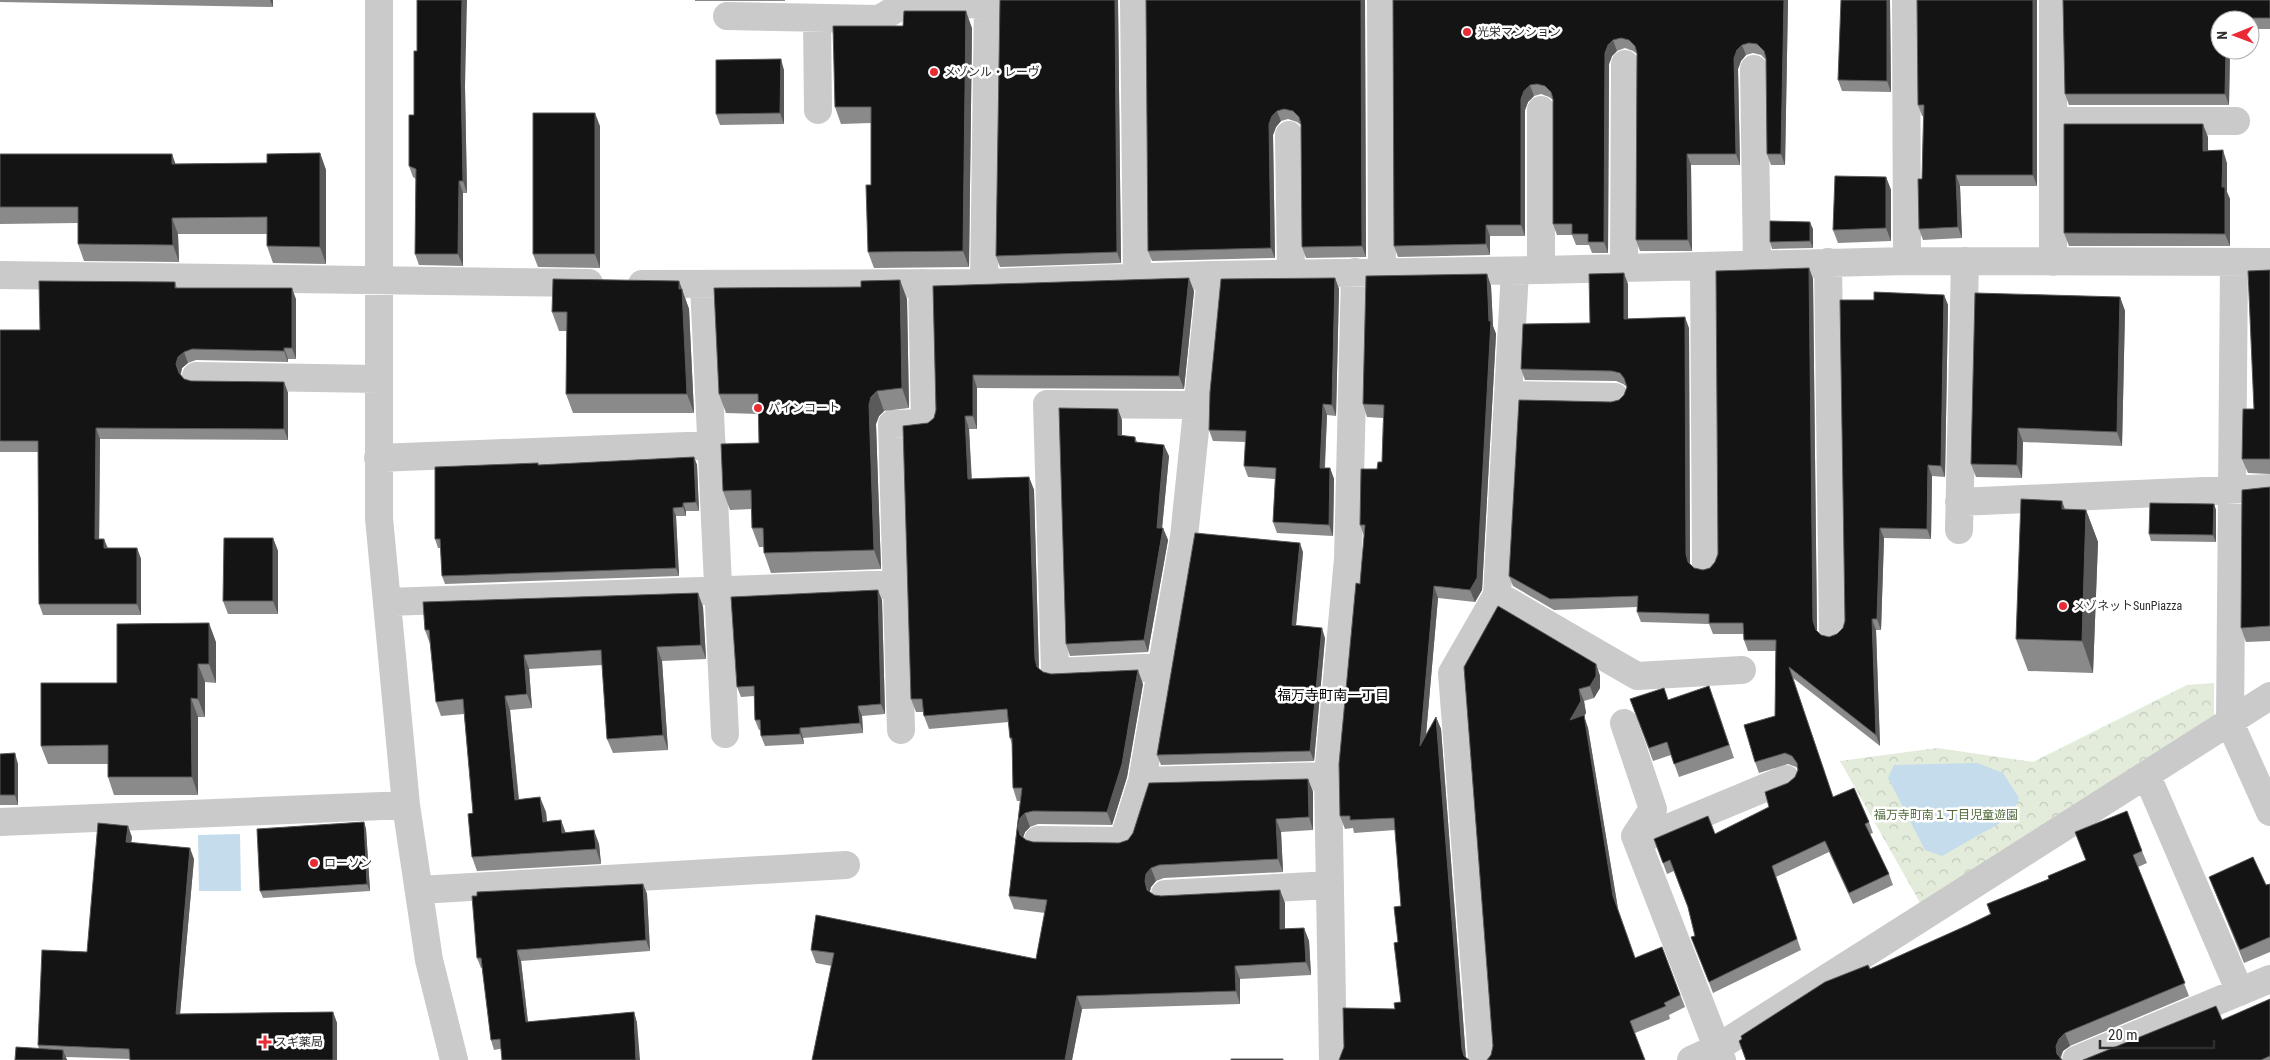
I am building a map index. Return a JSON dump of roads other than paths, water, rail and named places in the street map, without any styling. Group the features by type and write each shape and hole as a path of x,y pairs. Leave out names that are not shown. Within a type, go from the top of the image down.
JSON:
{"street":[{"path":"379,0 379,518 406,805 429,960 454,1060"},
{"path":"1134,0 1136,278"},
{"path":"1333,1060 1328,776 1348,559 1369,272 1381,0"},
{"path":"1906,0 1907,261"},
{"path":"2053,0 2053,262"},
{"path":"727,16 879,18 908,2 988,2 984,284"},
{"path":"817,18 818,110"},
{"path":"1624,268 1625,64"},
{"path":"1754,69 1757,264"},
{"path":"1482,1060 1452,673 1498,595 1508,395 1528,270 1541,110"},
{"path":"2053,121 2236,121"},
{"path":"1289,135 1291,274"},
{"path":"1959,530 1965,261"},
{"path":"0,275 704,285 984,284 1211,275 1624,268 1828,262 2270,262"},
{"path":"1828,262 1833,632"},
{"path":"2234,263 2230,723 2270,812"},
{"path":"1704,266 1706,565"},
{"path":"1038,840 1123,841 1142,781 1184,537 1211,275"},
{"path":"901,730 892,424 925,423 922,284"},
{"path":"704,285 725,734"},
{"path":"196,376 378,379"},
{"path":"1508,395 1615,397"},
{"path":"1162,667 1055,672 1047,404 1198,405"},
{"path":"378,458 712,445"},
{"path":"1960,502 2270,488"},
{"path":"387,602 896,584"},
{"path":"1498,595 1637,676 1742,670"},
{"path":"1691,1060 1720,1054 2270,696"},
{"path":"1624,723 1653,809 1635,836 1720,1054"},
{"path":"1142,781 1328,776"},
{"path":"2147,776 2240,992"},
{"path":"1637,841 1786,779"},
{"path":"0,822 406,805"},
{"path":"419,890 846,865"},
{"path":"1166,894 1330,885"},
{"path":"2076,1060 2270,979"}],"water":[{"path":"1977,763 2003,773 2019,798 2012,816 1942,856 1925,850 1888,778 1894,765"},
{"path":"240,834 241,891 199,891 198,835"}],"place":[{"name":"光栄マンション","path":"1467,32"},
{"name":"メゾンル・レーヴ","path":"934,72"},
{"name":"パインコート","path":"758,408"},
{"name":"メゾネットSunPiazza","path":"2063,606"},
{"name":"ローソン","path":"314,863"},
{"name":"スギ薬局","path":"265,1042"}],"district":[{"name":"福万寺町南一丁目","path":"1333,695"}],"park label":[{"name":"福万寺町南１丁目児童遊園","path":"1946,815"}]}
